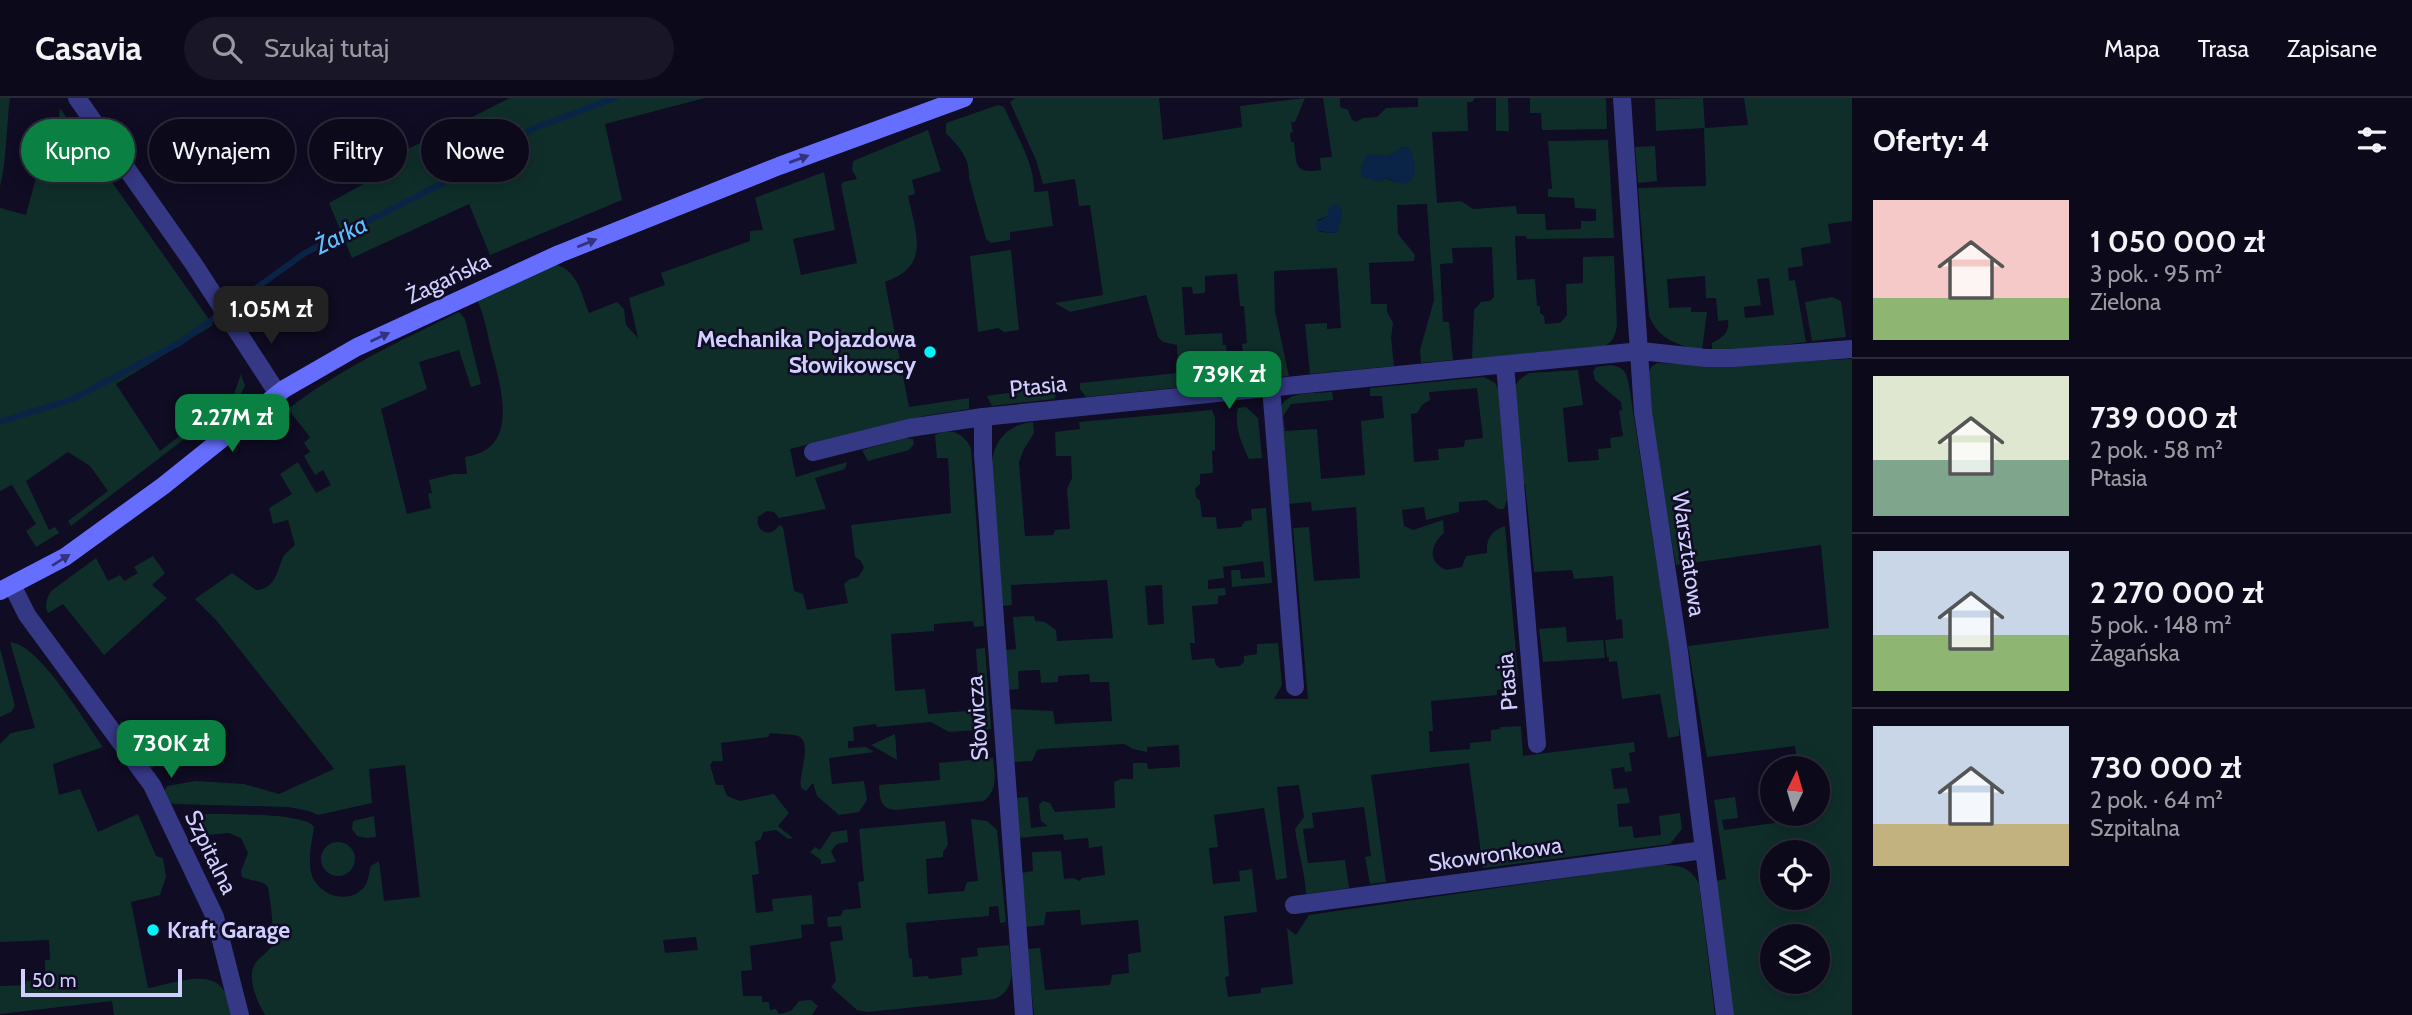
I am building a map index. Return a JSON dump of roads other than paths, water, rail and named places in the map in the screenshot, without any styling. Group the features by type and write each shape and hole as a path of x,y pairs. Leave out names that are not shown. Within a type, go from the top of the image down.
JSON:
{"street":[{"path":"76,98 219,302 278,394"},
{"name":"Żagańska","path":"6,588 65,557 163,486 278,394 357,347 559,254 779,166 964,98"},
{"name":"Warsztatowa","path":"1622,98 1643,412 1670,592 1725,1015"},
{"name":"Ptasia","path":"813,452 887,432 983,417 1272,387 1640,351 1732,358 1852,349"},
{"name":"Ptasia","path":"1505,365 1537,744"},
{"path":"1272,387 1295,687"},
{"name":"Słowicza","path":"983,417 985,482 1024,1015"},
{"name":"Szpitalna","path":"6,588 152,785 215,917 240,1015"},
{"name":"Skowronkowa","path":"1294,905 1703,850"}],"water":[{"path":"1403,147 1410,149 1414,160 1415,172 1410,181 1397,183 1386,178 1378,182 1361,177 1366,156 1388,156"},
{"path":"1340,205 1342,213 1337,233 1317,231 1315,223 1326,217 1330,207"}],"waterway":[{"name":"Żarka","path":"0,422 73,399 181,342 305,253 465,172 532,129 615,98"}],"place":[{"name":"Mechanika Pojazdowa Słowikowscy","path":"930,352"},
{"name":"Kraft Garage","path":"153,930"}]}
